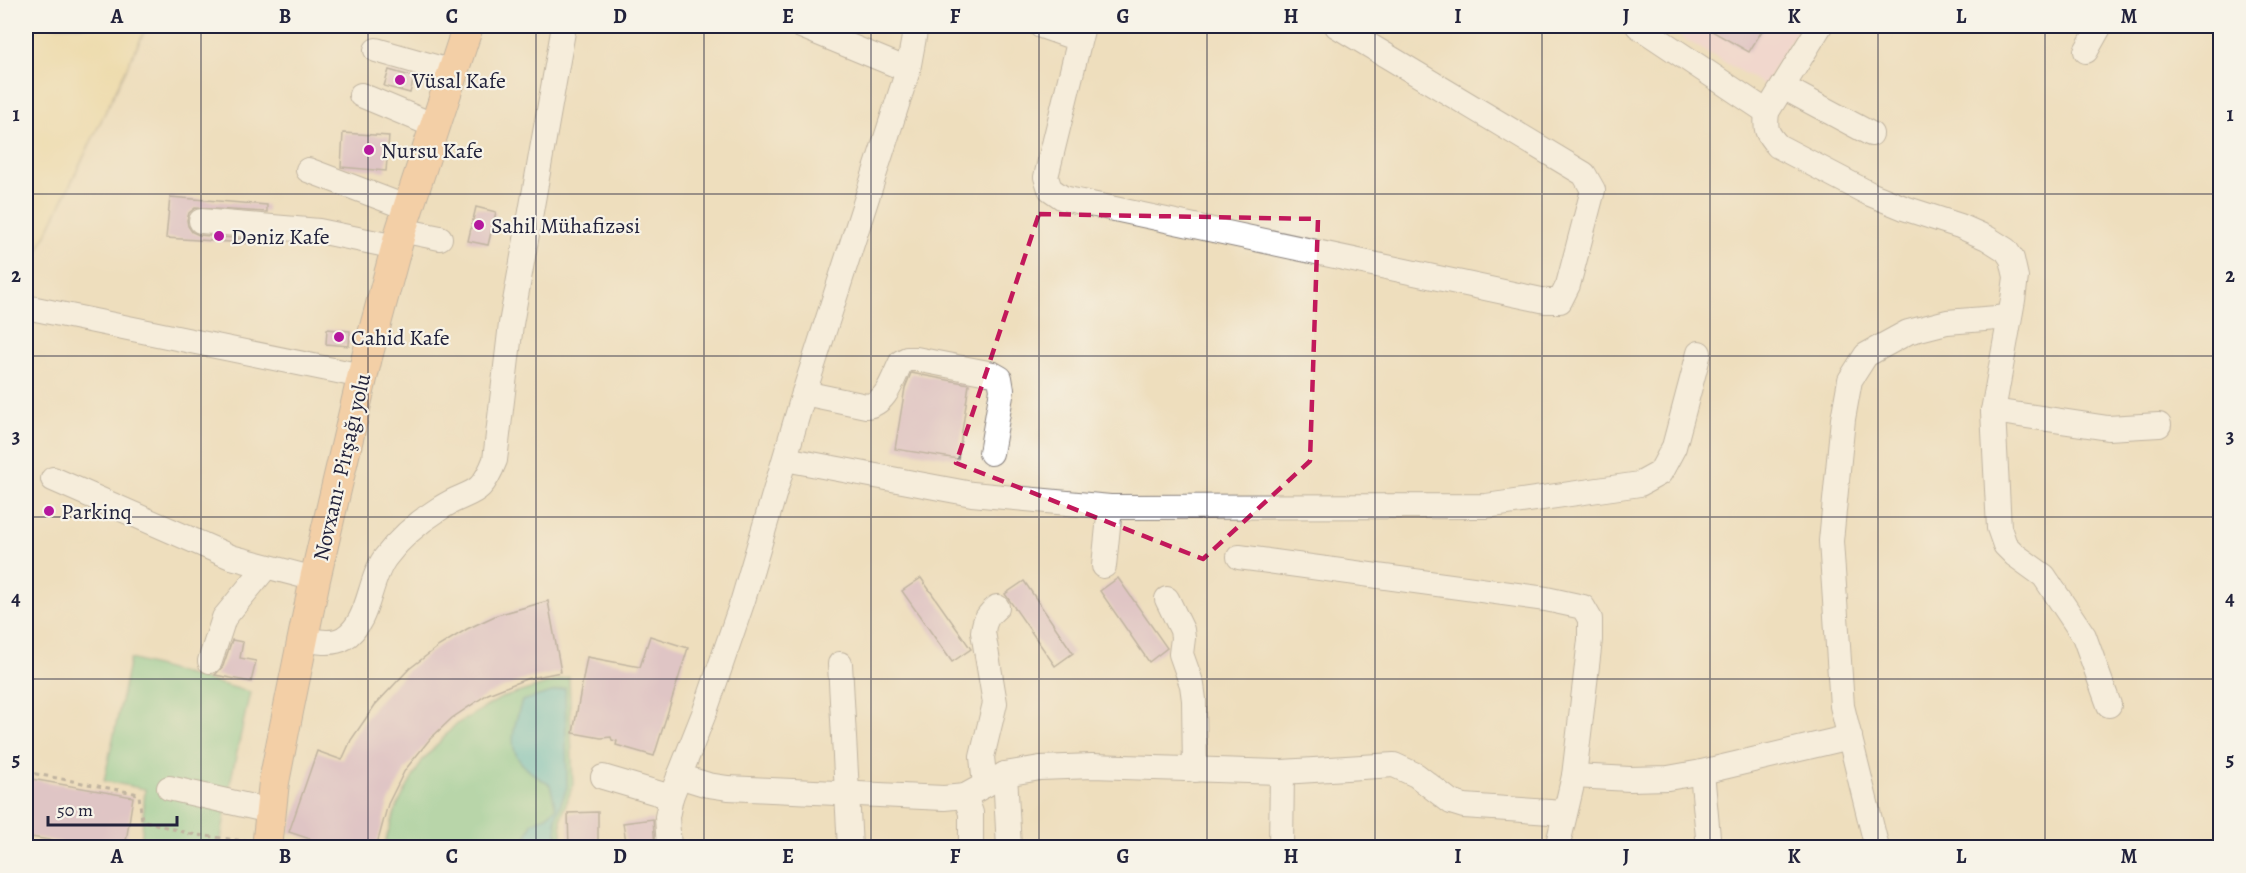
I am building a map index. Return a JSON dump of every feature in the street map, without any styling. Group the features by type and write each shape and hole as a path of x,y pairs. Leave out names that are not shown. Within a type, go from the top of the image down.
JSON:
{"main road":[{"name":"Novxanı- Pirşağı yolu","path":"267,848 270,811 282,741 315,579 362,376 402,228 467,26"}],"street":[{"path":"303,639 333,642 344,638 357,626 384,558 434,512 475,493 487,480 495,460 511,324 564,26"},
{"path":"801,26 908,70"},
{"path":"669,848 667,817 675,787 705,711 743,600 804,393 908,70 916,26"},
{"path":"1041,26 1080,32 1046,177 1050,189 1063,198 1546,301 1560,301 1568,285 1593,190 1584,174 1337,26"},
{"path":"1638,26 1767,112"},
{"path":"1820,26 1767,112 1767,134 1778,146 1870,194 1987,238 2006,250 2012,259 2016,277 1993,411 1999,528 2005,545 2044,576 2084,636 2109,705"},
{"path":"2086,51 2100,26"},
{"path":"376,50 453,72"},
{"path":"1783,87 1871,134"},
{"path":"361,95 435,126"},
{"path":"308,170 402,228"},
{"path":"201,221 320,231 402,228 440,238"},
{"path":"26,307 362,376"},
{"path":"1877,848 1842,706 1831,541 1843,419 1850,380 1866,355 1908,332 1947,321 2009,317"},
{"path":"785,459 972,494 1110,507 1486,506 1640,484 1660,473 1674,447 1699,353"},
{"path":"804,393 874,406 881,400 901,362 907,359 993,374 1000,378 1002,390 991,453"},
{"path":"1993,411 2108,428 2159,425"},
{"path":"53,479 206,546 266,567 315,579"},
{"path":"1104,566 1110,507"},
{"path":"1239,557 1545,599 1583,608 1590,619 1590,640 1574,776 1557,848"},
{"path":"210,662 224,618 266,567"},
{"path":"1167,599 1182,630 1181,654 1192,685 1195,770"},
{"path":"997,607 984,622 983,632 995,703 982,757 985,785 1009,848"},
{"path":"840,664 849,793 850,848"},
{"path":"1574,776 1630,779 1668,778 1850,737"},
{"path":"603,777 675,787 708,785 728,788 944,798 1040,768 1092,766 1282,772 1394,765 1416,775 1450,802 1464,806 1564,813"},
{"path":"1281,848 1282,772"},
{"path":"1702,772 1709,848"},
{"path":"971,848 971,813 985,785"},
{"path":"169,788 270,811"}],"path":[{"path":"26,772 134,793 139,795 141,800 142,820 190,834 291,847"}],"highlighted area":[{"path":"1039,214 1318,219 1310,461 1203,559 956,463"}],"shaded area":[{"path":"1662,26 1800,26 1764,85"}],"green space":[{"path":"130,659 250,692 228,793 220,847 141,847 145,789 104,781"},
{"path":"569,677 573,785 561,818 563,847 383,848 397,806 422,761 455,725 501,698"}],"sand":[{"path":"26,26 147,26 26,276"}],"water":[{"path":"565,688 567,787 556,817 558,847 538,847 526,838 532,823 556,808 550,785 526,768 519,759 513,741 514,730 522,701"}],"building":[{"path":"1703,26 1765,26 1749,52"},
{"path":"389,70 414,77 410,93 384,86"},
{"path":"343,133 389,136 386,171 341,167"},
{"path":"170,197 267,205 267,212 195,208 189,213 187,220 192,232 199,235 265,241 264,244 166,238"},
{"path":"476,207 496,212 488,245 468,241"},
{"path":"327,329 350,331 349,346 326,344"},
{"path":"911,373 969,384 958,459 895,449 905,388"},
{"path":"921,578 971,649 952,662 902,591"},
{"path":"1118,578 1167,648 1149,662 1100,591"},
{"path":"1024,581 1073,653 1055,666 1005,594"},
{"path":"548,601 561,672 526,679 488,694 452,718 430,739 405,770 388,804 376,848 315,848 316,841 289,832 317,751 342,760 351,740 375,705 409,669 439,646 497,615"},
{"path":"650,636 688,648 654,756 616,745 617,741 612,740 611,737 601,738 573,733 587,657 640,667"},
{"path":"232,640 243,642 240,658 256,661 251,682 215,675 223,666"},
{"path":"26,778 133,797 125,848 94,848 26,836"},
{"path":"598,812 598,848 569,848 568,813"},
{"path":"653,819 655,848 627,848 623,823"}],"place":[{"name":"Vüsal Kafe","path":"400,80"},
{"name":"Nursu Kafe","path":"369,150"},
{"name":"Sahil Mühafizəsi","path":"479,225"},
{"name":"Dəniz Kafe","path":"219,236"},
{"name":"Cahid Kafe","path":"339,337"},
{"name":"Parkinq","path":"49,511"}]}
